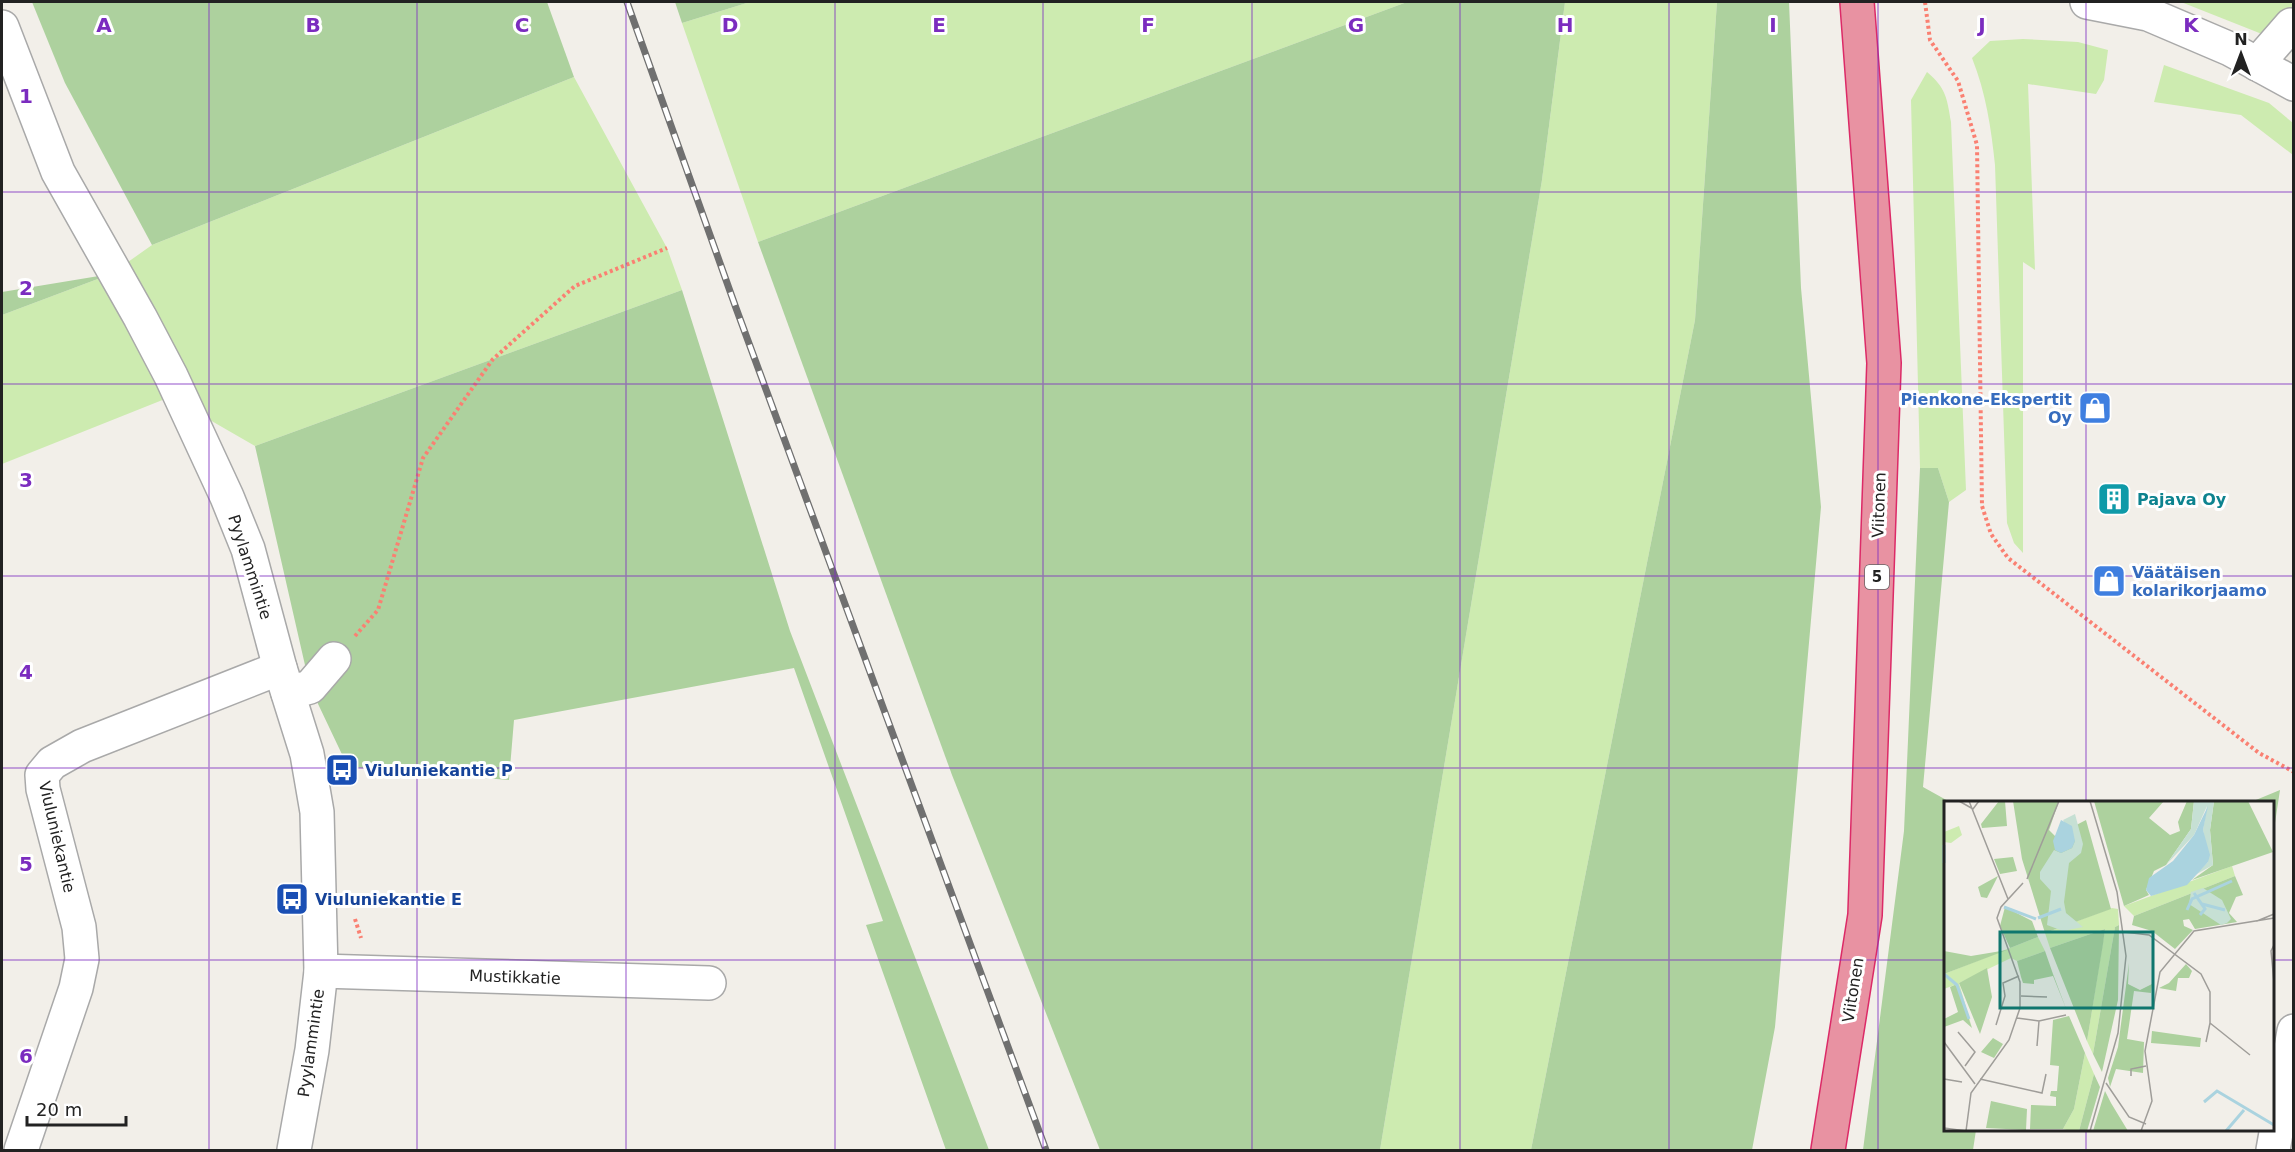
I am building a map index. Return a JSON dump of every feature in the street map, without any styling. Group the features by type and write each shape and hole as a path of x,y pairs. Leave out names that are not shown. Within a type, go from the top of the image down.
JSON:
{"highway":[{"name":"Viitonen","path":"1828,1150 1865,915 1884,363 1857,2"}],"street":[{"path":"2088,2 2148,14 2230,49 2294,84"},
{"path":"2257,64 2290,25"},
{"name":"Pyylammintie","path":"2,27 58,172 150,337 227,498 248,549 284,681 307,754 316,812 321,971 312,1050 294,1150"},
{"path":"284,681 310,687 334,658"},
{"name":"Viuluniekantie","path":"21,1150 76,988 82,958 79,927 43,789 42,776 52,763 82,746 284,681"},
{"name":"Mustikkatie","path":"321,971 709,983"},
{"path":"2273,1150 2294,1031"}],"path":[{"path":"1925,2 1930,40 1958,81 1977,145 1982,506 1991,534 2008,558 2259,753 2294,772"},
{"path":"334,658 378,610 423,458 494,359 575,286 668,248"}],"green space":[{"path":"32,2 547,2 574,77 152,245 65,83"},
{"path":"675,2 750,2 682,23"},
{"path":"750,2 1407,2 758,242 682,23"},
{"path":"1407,2 1565,2 1542,180 1380,1150 1100,1150 952,775 758,242"},
{"path":"1565,2 1717,2 1695,320 1531,1150 1380,1150 1542,180"},
{"path":"1717,2 1789,2 1801,288 1821,507 1775,1027 1752,1150 1531,1150 1695,320"},
{"path":"2181,2 2293,2 2293,23 2277,40"},
{"path":"2023,39 2078,42 2108,50 2104,80 2096,94 2028,84 2035,270 2023,262 2023,553 2014,543 2007,523 1995,165 1987,111 1972,58 1990,41"},
{"path":"2164,65 2269,103 2293,123 2293,155 2241,115 2154,102"},
{"path":"1927,72 1945,94 1951,122 1966,490 1949,502 1938,468 1920,468 1911,100"},
{"path":"574,77 667,248 682,290 255,446 170,397 2,464 2,315 111,274 152,245"},
{"path":"111,274 2,315 2,292"},
{"path":"682,290 790,631 989,1150 946,1150 866,925 883,921 794,668 514,720 509,780 348,767 310,687 255,446"},
{"path":"1920,468 1938,468 1949,502 1923,787 1948,801 1944,801 1944,1131 1976,1131 1973,1150 1863,1150 1904,831"},
{"path":"2280,790 2274,829 2274,801 2253,801"}],"railway":[{"path":"627,2 736,308 1046,1150"}],"place":[{"name":"Pienkone-Ekspertit Oy","path":"2095,408"},
{"name":"Pajava Oy","path":"2114,499"},
{"name":"Väätäisen kolarikorjaamo","path":"2109,581"},
{"name":"Viuluniekantie P","path":"342,770"},
{"name":"Viuluniekantie E","path":"292,899"}]}
